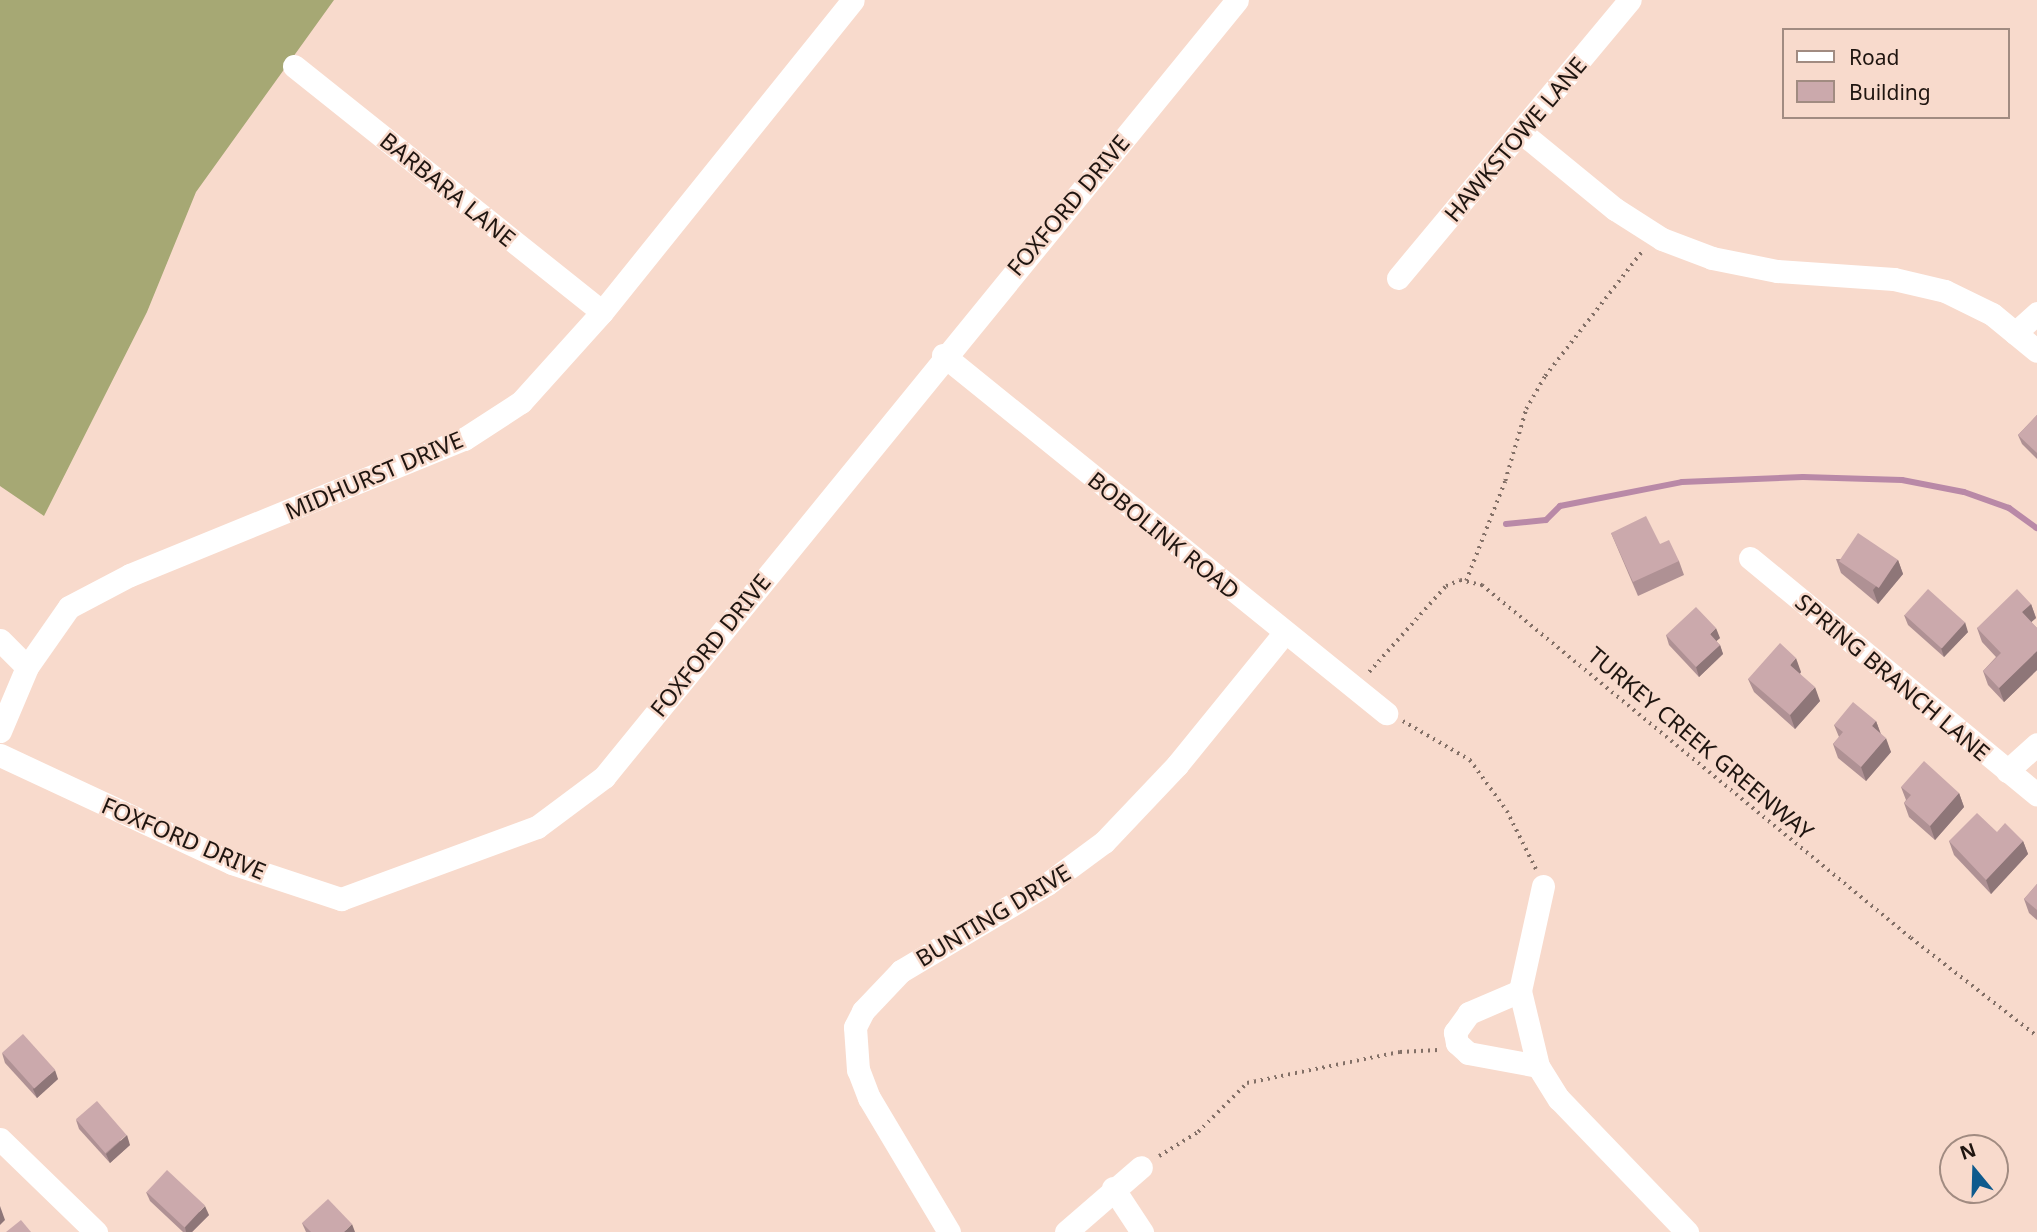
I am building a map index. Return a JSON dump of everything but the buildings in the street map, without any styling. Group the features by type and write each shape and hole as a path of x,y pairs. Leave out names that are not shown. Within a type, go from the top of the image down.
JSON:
{"street":[{"name":"MIDHURST DRIVE","path":"0,731 27,667 69,607 130,575 464,439 521,402 602,312 853,0"},
{"name":"FOXFORD DRIVE","path":"0,755 232,863 341,899 537,827 604,777 943,355 1237,0"},
{"name":"HAWKSTOWE LANE","path":"1398,278 1522,133 1630,0"},
{"name":"BARBARA LANE","path":"294,66 602,312"},
{"path":"1522,133 1615,209 1656,235 1725,261 1777,271 1894,279 1945,291 1992,314 2037,351"},
{"path":"2015,333 2037,313"},
{"name":"BOBOLINK ROAD","path":"943,355 1386,713"},
{"name":"SPRING BRANCH LANE","path":"1750,558 2037,795"},
{"name":"BUNTING DRIVE","path":"949,1232 862,1080 854,1047 855,1027 863,1010 901,971 1048,884 1104,842 1177,765 1284,632"},
{"path":"0,640 27,667"},
{"path":"2007,771 2037,744"},
{"path":"1543,886 1520,991 1538,1066 1559,1099 1687,1232"},
{"path":"1520,991 1469,1013 1455,1032 1457,1043 1468,1053 1538,1066"},
{"path":"0,1139 96,1232"},
{"path":"1066,1232 1113,1188 1141,1167"},
{"path":"1113,1188 1142,1232"}],"path":[{"path":"1356,689 1446,586 1466,581 1506,481 1526,409 1545,376 1656,235"},
{"name":"TURKEY CREEK GREENWAY","path":"1466,581 1482,585 1911,938 2037,1036"},
{"path":"1386,713 1470,760 1507,811 1543,886"},
{"path":"1141,1167 1198,1132 1247,1083 1457,1043"}],"green space":[{"path":"0,0 334,0 196,192 147,312 44,516 0,486"}],"waterway":[{"path":"1506,524 1546,520 1560,506 1682,482 1803,477 1902,480 1964,492 2009,508 2037,528"}]}
